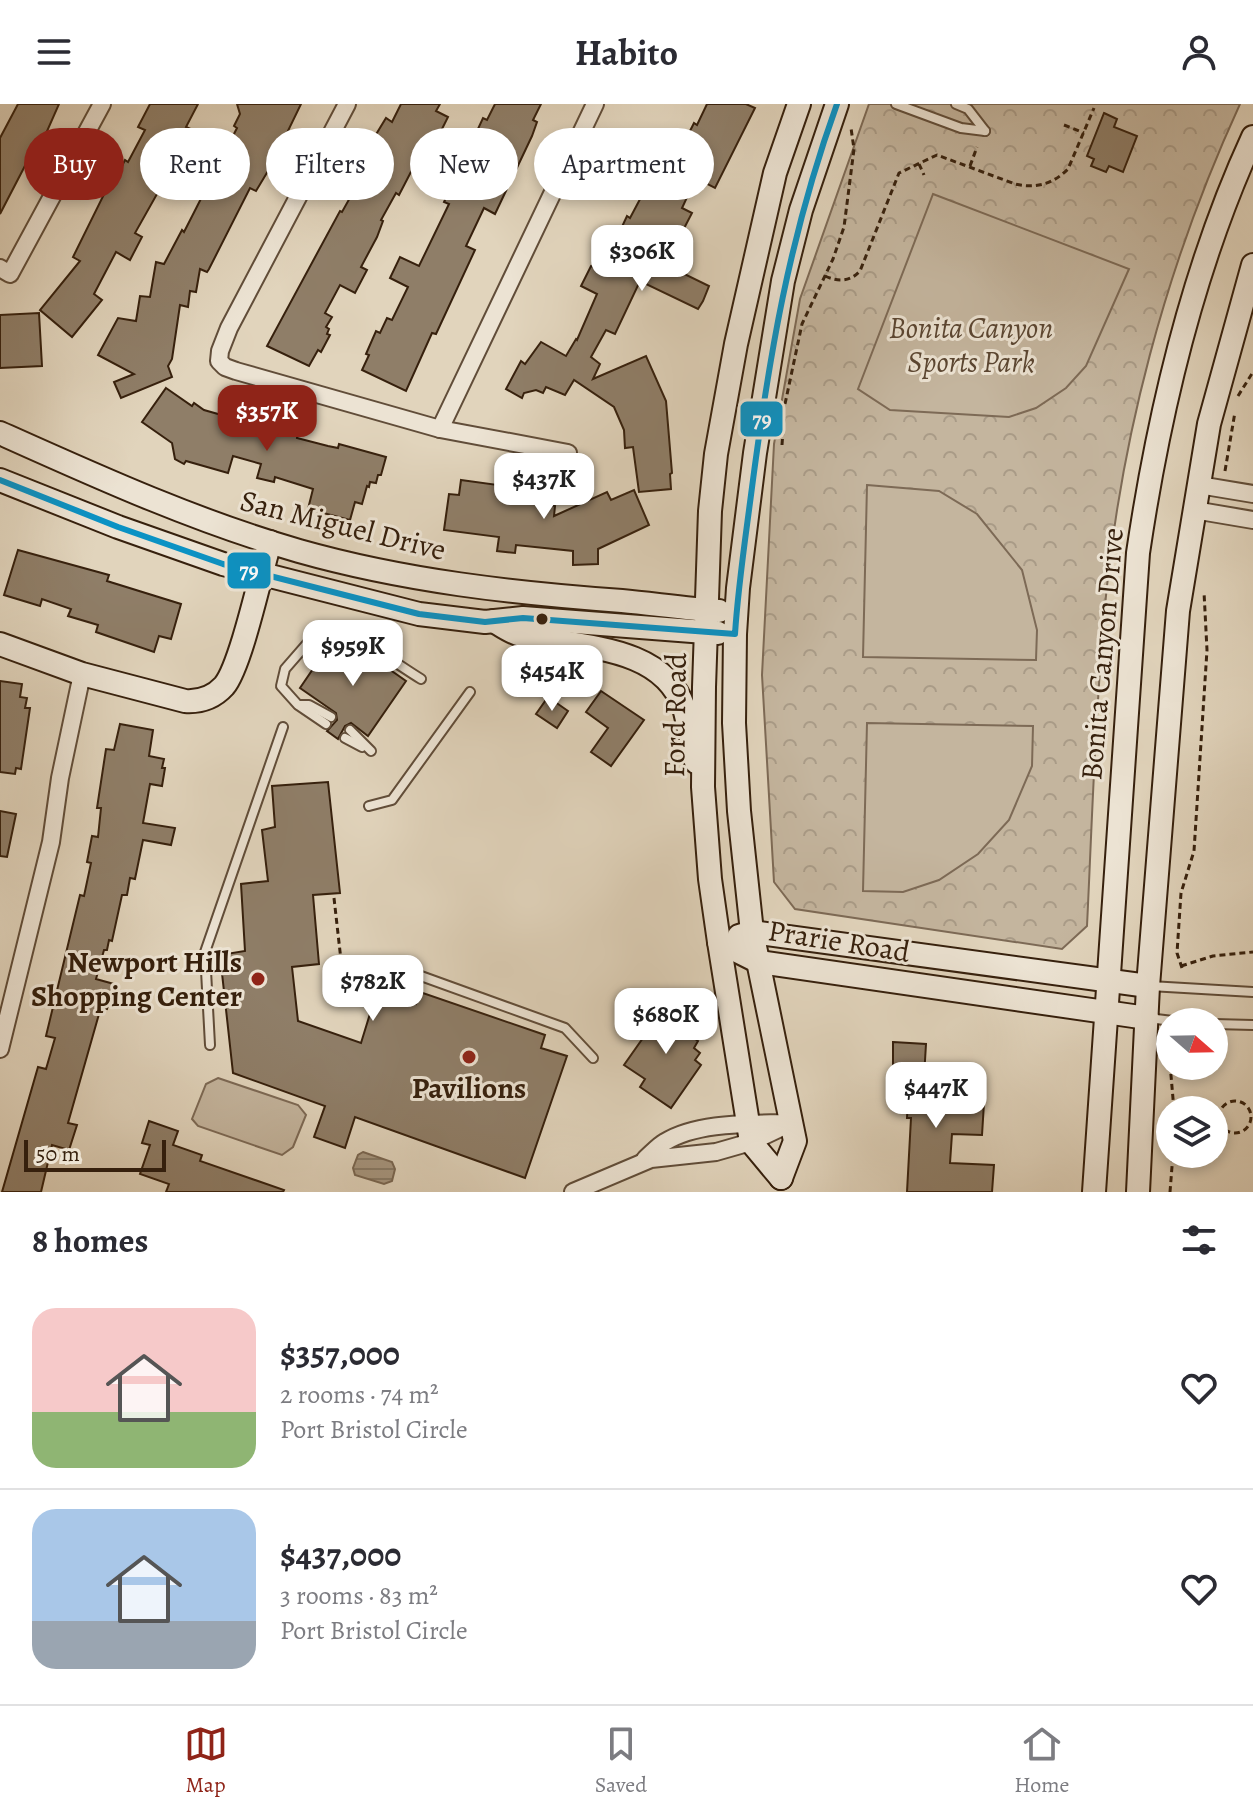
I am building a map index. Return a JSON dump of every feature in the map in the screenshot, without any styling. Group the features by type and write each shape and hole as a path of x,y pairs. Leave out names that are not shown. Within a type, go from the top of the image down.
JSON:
{"main road":[{"name":"Ford Road","path":"782,1185 750,1133 710,879 703,787 710,511 727,391 775,173 799,104"},
{"name":"Ford Road","path":"782,1185 795,1141 752,932 739,811 734,723 736,612 755,453 783,281 801,210 837,104"},
{"name":"Bonita Canyon Drive","path":"1094,1192 1138,553 1149,477 1194,299 1219,219 1253,137"},
{"path":"1138,1192 1148,986 1178,611 1209,424 1253,265"},
{"name":"San Miguel Drive","path":"0,433 145,499 270,542 402,576 707,621 735,634"},
{"name":"San Miguel Drive","path":"0,480 118,527 260,574 419,614 494,621 523,618 707,621 736,612"},
{"path":"0,644 82,674 185,701 197,702 210,698 225,685 237,658 270,542"},
{"path":"494,621 519,635 597,646 648,665 666,678 683,706 703,787"},
{"name":"Prarie Road","path":"719,942 752,932 1148,986"},
{"name":"Prarie Road","path":"719,942 759,962 1147,1018"}],"street":[{"path":"5,271 102,104"},
{"path":"347,104 229,328 219,361 236,371 440,429 568,453"},
{"path":"440,429 595,104"},
{"path":"1199,485 1253,494"},
{"path":"1194,510 1253,520"},
{"path":"0,1049 51,842 60,778 82,674"},
{"path":"573,1192 641,1162 661,1156 716,1152 750,1133 791,1123"},
{"path":"641,1162 666,1141 727,1124 750,1133"}],"lane":[{"path":"896,104 961,128 985,131 968,109 956,104"},
{"path":"329,721 298,705 281,686 285,669 312,638 335,635 357,641 421,679"},
{"path":"369,806 392,800 470,692"},
{"path":"210,1045 205,952 283,727"},
{"path":"348,734 371,751"},
{"path":"391,964 565,1028 593,1058"},
{"path":"1148,986 1253,992"},
{"path":"1147,1018 1156,1019"},
{"path":"1228,1024 1253,1025"}],"path":[{"path":"825,276 841,281 852,278 860,271 899,173 937,155 1025,186 1044,185 1068,169 1094,108"},
{"path":"1064,125 1084,133"},
{"path":"782,445 784,409 802,324 839,242 848,209 854,149 851,128"},
{"path":"970,167 977,147"},
{"path":"919,164 924,175"},
{"path":"1238,396 1253,372"},
{"path":"1225,475 1235,411"},
{"path":"1204,588 1207,650 1194,851 1181,893 1177,953 1181,967 1213,956 1253,952"},
{"path":"334,898 343,978 391,964"},
{"path":"1235,1101 1245,1105 1252,1113 1251,1124 1241,1131 1231,1132 1222,1126 1219,1116 1226,1103 1235,1101"},
{"path":"1170,1192 1172,1168"}],"green space":[{"name":"Bonita Canyon Sports Park","path":"869,104 1240,104 1190,227 1168,291 1134,420 1121,485 1104,617 1087,926 1062,949 795,909 774,882 762,675 774,444 800,299"},
{"path":"933,194 1129,269 1086,366 1066,388 1036,408 1009,417 890,410 858,389"},
{"path":"867,485 939,491 977,514 1022,570 1037,630 1036,660 863,657"},
{"path":"867,723 1033,726 1032,766 1009,820 978,854 939,880 903,892 863,891"},
{"path":"218,1078 298,1105 306,1115 293,1147 282,1155 198,1126 192,1119 206,1084"}],"shaded area":[{"path":"363,1152 392,1162 395,1169 392,1181 384,1184 355,1175 353,1168 358,1155"}],"building":[{"path":"18,104 59,104 48,128 24,128 24,168 0,214 0,138"},
{"path":"150,104 198,104 186,127 188,128 138,127"},
{"path":"237,104 301,104 289,128 266,128 266,174 256,191 250,188 250,128 234,126 240,114"},
{"path":"401,104 440,104 436,111 448,117 442,128 410,128 410,174 399,195 396,193 394,197 394,128 380,128 386,118 392,122"},
{"path":"495,104 541,104 533,120 537,122 532,136 518,166 518,128 478,128 483,118 487,120"},
{"path":"707,104 746,104 755,108 715,188 714,128 692,128 694,123 697,125"},
{"path":"1104,113 1117,119 1114,127 1137,136 1123,172 1109,166 1106,172 1091,166 1094,159 1087,156"},
{"path":"140,139 140,200 154,200 135,233 142,237 130,260 116,252 94,294 102,300 72,337 40,310 80,261 73,257 101,200 124,200 124,162 128,162"},
{"path":"200,200 244,200 209,269 207,272 200,269 196,292 190,291 188,307 180,305 172,359 168,366 172,377 121,398 114,382 134,374 98,355 118,318 136,321 140,296 150,297 156,262 164,264 182,230 184,232"},
{"path":"349,200 392,200 361,267 367,270 355,293 340,285 325,313 332,317 326,327 330,335 309,366 267,346"},
{"path":"502,200 495,214 484,208 466,246 475,250 406,391 362,370 376,331 380,333 387,318 392,320 408,287 390,278 400,257 419,266 449,204 444,202"},
{"path":"640,200 686,200 682,208 692,213 678,240 683,243 673,264 674,269 709,286 698,309 640,281 615,334 606,330 591,357 600,364 593,379 646,356 666,401 671,489 639,492 633,447 625,448 624,430 614,407 574,380 565,395 546,387 543,393 536,390 524,393 522,398 506,389 521,361 525,364 541,342 566,356 577,340 597,294 581,286 591,266 597,269 610,242 614,244 627,216 630,218"},
{"path":"39,313 42,366 0,368 0,315"},
{"path":"166,388 192,406 194,403 204,410 271,429 272,424 298,432 297,438 338,448 339,444 386,457 381,475 378,475 376,483 370,482 367,486 362,504 355,502 350,520 308,509 313,489 275,477 274,482 257,478 261,464 233,456 228,473 186,461 184,464 175,459 172,443 142,422"},
{"path":"461,480 498,485 497,496 555,506 554,516 607,492 611,500 634,490 649,525 598,549 598,564 573,565 573,551 516,545 515,553 497,551 499,537 444,530 449,494 459,495"},
{"path":"18,550 109,575 107,581 181,604 171,639 159,636 154,652 96,632 98,625 68,616 71,609 42,599 40,606 4,595"},
{"path":"330,644 366,653 406,681 368,736 351,723 345,726 338,739 327,731 337,720 336,713 300,688"},
{"path":"0,681 22,684 20,697 27,698 25,708 30,708 21,769 16,768 15,774 0,772"},
{"path":"601,691 644,720 611,766 591,752 608,728 586,712"},
{"path":"548,697 568,711 557,728 536,714"},
{"path":"120,724 153,730 149,756 164,759 162,768 165,768 162,786 150,784 143,823 175,828 171,845 143,840 135,879 130,878 127,895 122,895 112,941 109,940 107,950 104,950 96,979 114,984 107,1009 101,1007 68,1123 77,1125 69,1150 52,1145 41,1192 2,1192 38,1067 46,1069 55,1038 46,1036 80,895 84,896 91,863 87,862 92,836 98,837 101,808 97,808 106,749 114,750"},
{"name":"Newport Hills Shopping Center","path":"328,782 340,893 313,895 319,964 292,967 298,1021 361,1043 377,991 416,1004 420,992 545,1035 541,1048 567,1056 525,1178 355,1117 345,1148 314,1137 325,1106 233,1073 220,955 245,951 241,884 268,881 262,830 275,827 272,786"},
{"path":"0,811 16,814 7,857 0,856"},
{"path":"669,1001 691,1016 686,1022 693,1027 688,1034 698,1041 694,1048 700,1053 695,1060 701,1065 671,1108 640,1087 645,1079 624,1065"},
{"path":"893,1042 926,1044 926,1099 984,1103 982,1135 952,1134 950,1163 994,1165 992,1192 907,1192 911,1118 907,1118 908,1099 893,1098"},
{"path":"149,1121 178,1131 173,1145 202,1155 200,1161 283,1192 166,1192 169,1184 140,1174 150,1145 142,1143"}],"transit line":[{"name":"79","path":"0,480 223,564 419,614 485,622 523,618 735,634 746,530 773,345 793,250 837,104"}],"place":[{"name":"Newport Hills Shopping Center","path":"258,979"},
{"name":"Pavilions","path":"469,1057"}]}
